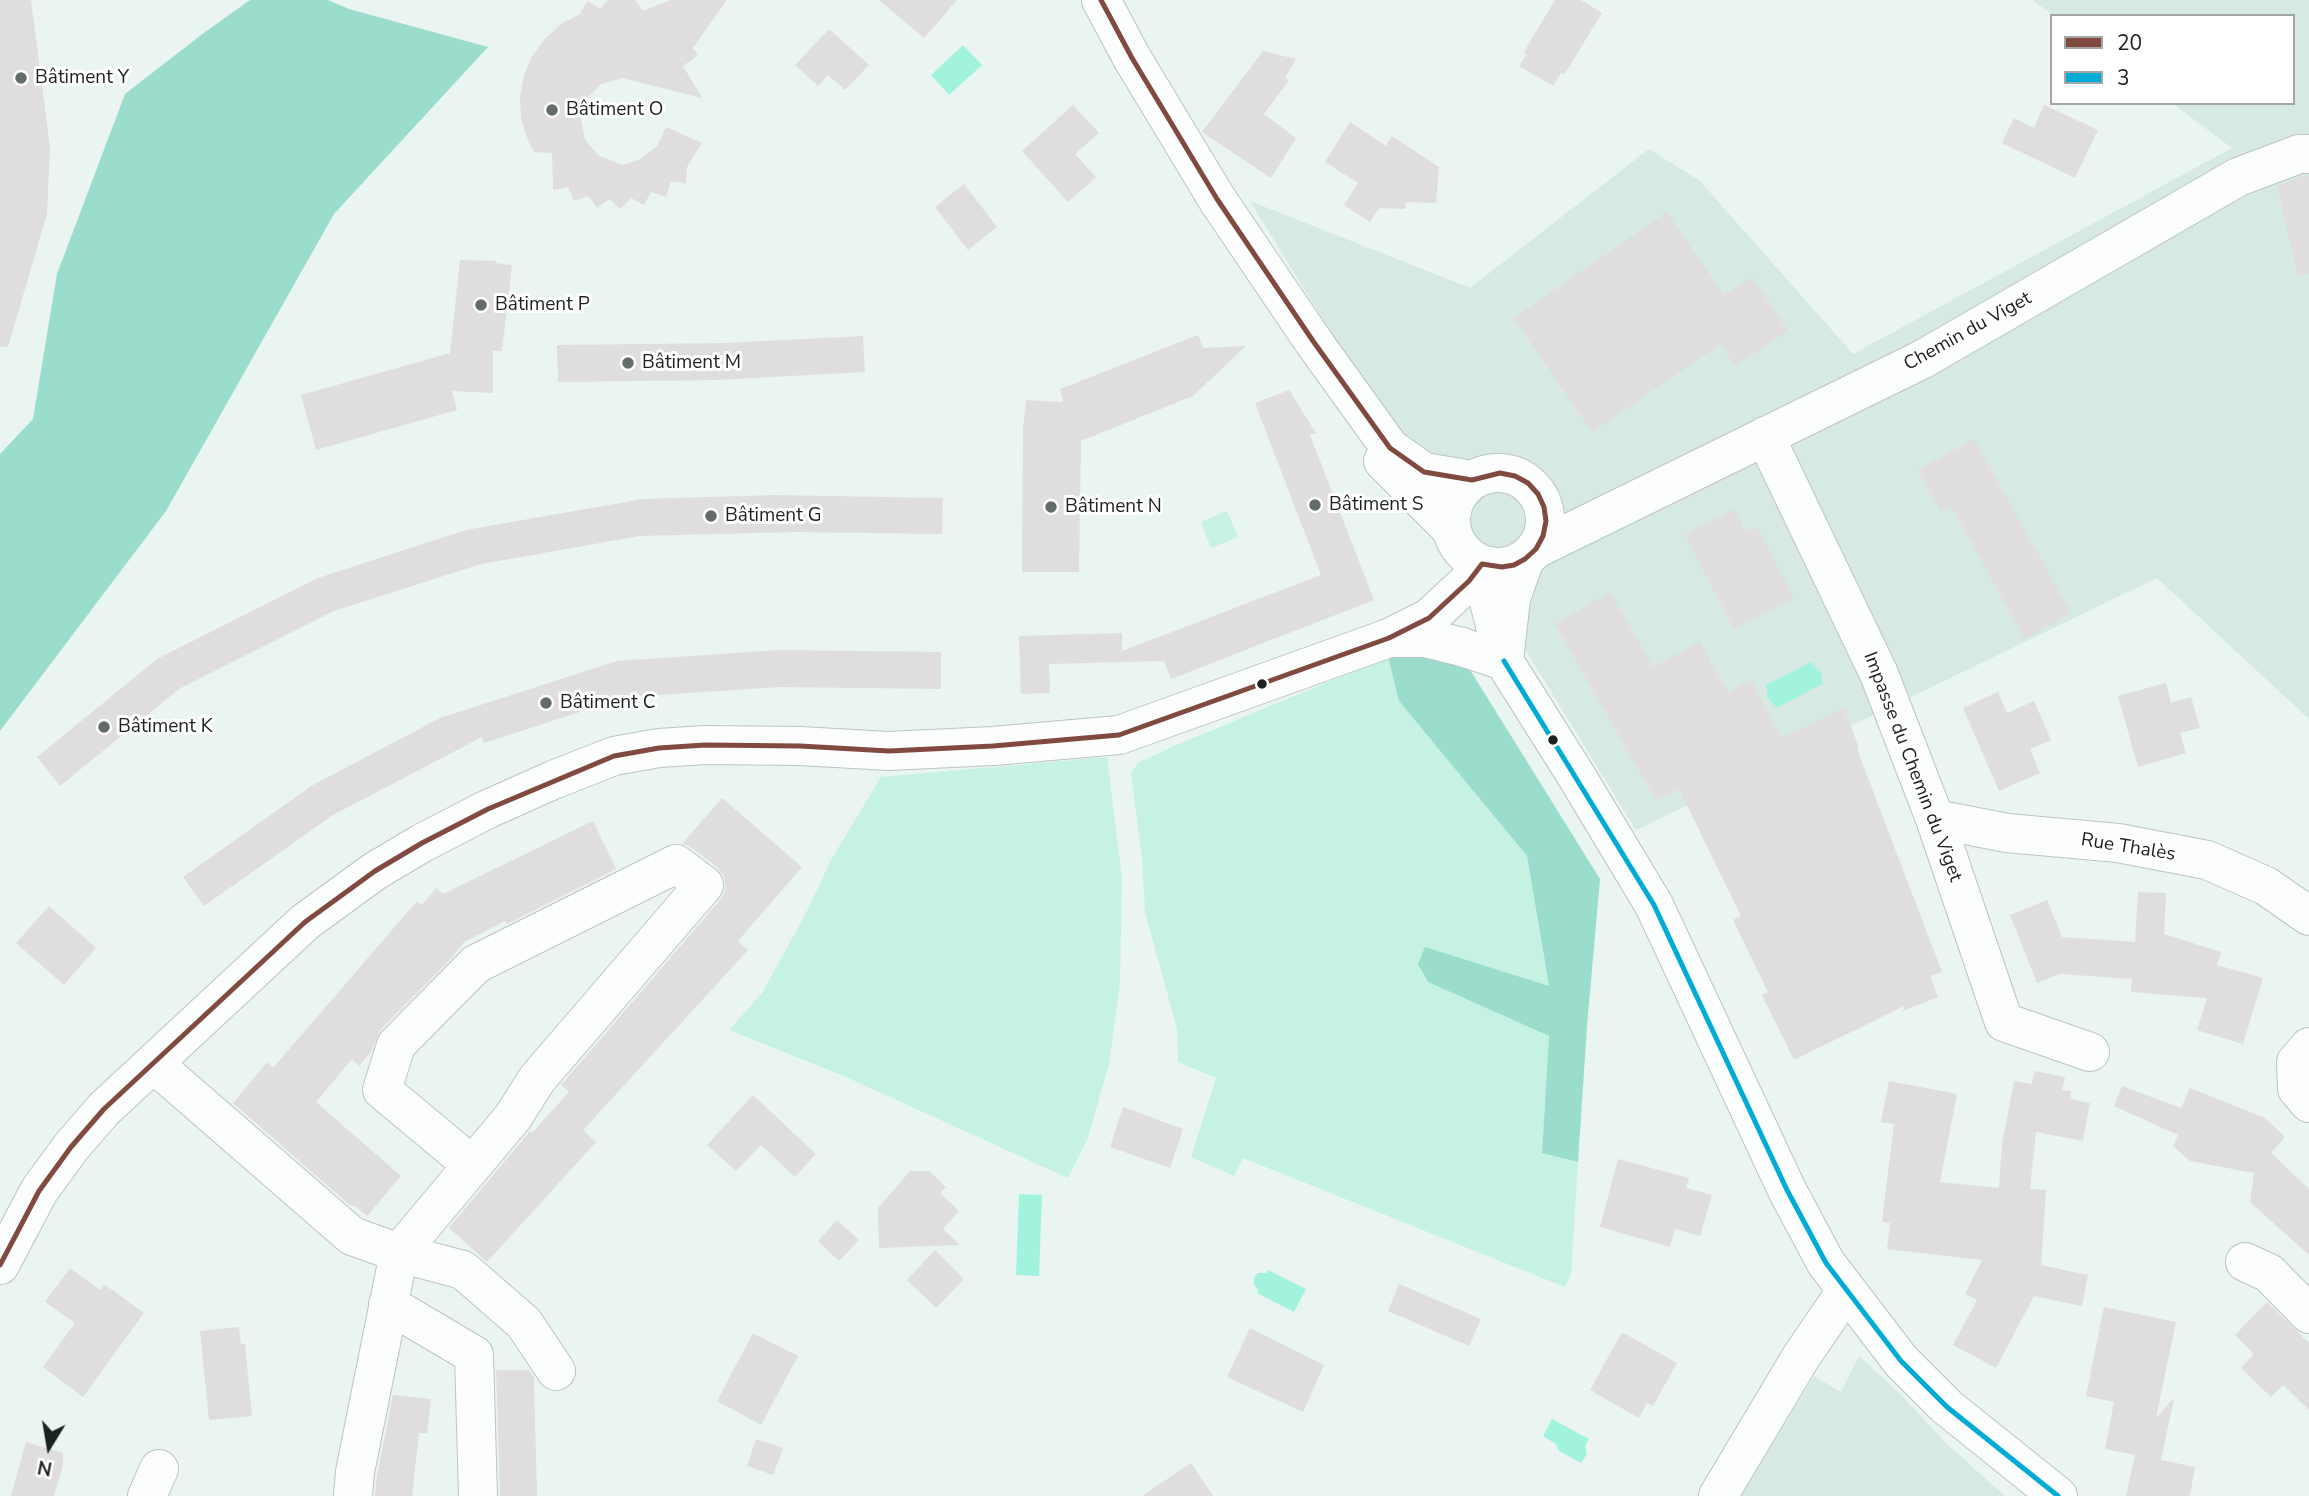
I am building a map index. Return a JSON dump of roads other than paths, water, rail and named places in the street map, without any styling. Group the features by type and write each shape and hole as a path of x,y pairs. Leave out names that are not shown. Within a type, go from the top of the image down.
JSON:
{"street":[{"path":"1101,0 1132,58 1217,200 1390,448 1424,472 1472,480"},
{"name":"Chemin du Viget","path":"1491,552 1623,505 1765,436 1923,359 2238,177 2289,157 2309,154"},
{"path":"1313,341 1383,462 1491,552"},
{"name":"Impasse du Chemin du Viget","path":"1765,436 1879,674 1934,819 2004,1023 2090,1052"},
{"path":"0,1265 39,1191 71,1147 104,1109 305,922 375,870 488,808 614,756 659,748 705,745 800,746 888,751 993,746 1119,735 1389,638 1429,618 1469,581 1491,552 1543,536 1546,522 1544,507 1538,494 1528,483 1507,474 1486,475 1472,480 1457,496 1453,507 1491,552 1487,594 1504,661 1654,905 1787,1190 1826,1263 1901,1361 1947,1407 2058,1496"},
{"path":"1538,494 1623,505"},
{"path":"1389,638 1426,638 1504,661"},
{"name":"Rue Thalès","path":"1934,819 2007,834 2118,843 2207,860 2266,886 2309,916"},
{"path":"353,1496 355,1472 399,1253 513,1117 537,1079 704,885 676,864 475,964 396,1045 382,1090 471,1165"},
{"path":"2309,1046 2296,1062 2297,1089 2309,1103"},
{"path":"154,1064 352,1236 399,1253 463,1270 524,1323 556,1371"},
{"path":"2245,1262 2269,1273 2309,1314"},
{"path":"1718,1496 1801,1357 1846,1291"},
{"path":"388,1304 474,1354 478,1496"}],"place":[{"name":"Bâtiment Y","path":"21,78"},
{"name":"Bâtiment O","path":"552,110"},
{"name":"Bâtiment P","path":"481,305"},
{"name":"Bâtiment M","path":"628,363"},
{"name":"Bâtiment S","path":"1315,505"},
{"name":"Bâtiment N","path":"1051,507"},
{"name":"Bâtiment G","path":"711,516"},
{"name":"Bâtiment C","path":"546,703"},
{"name":"Bâtiment K","path":"104,727"}]}
